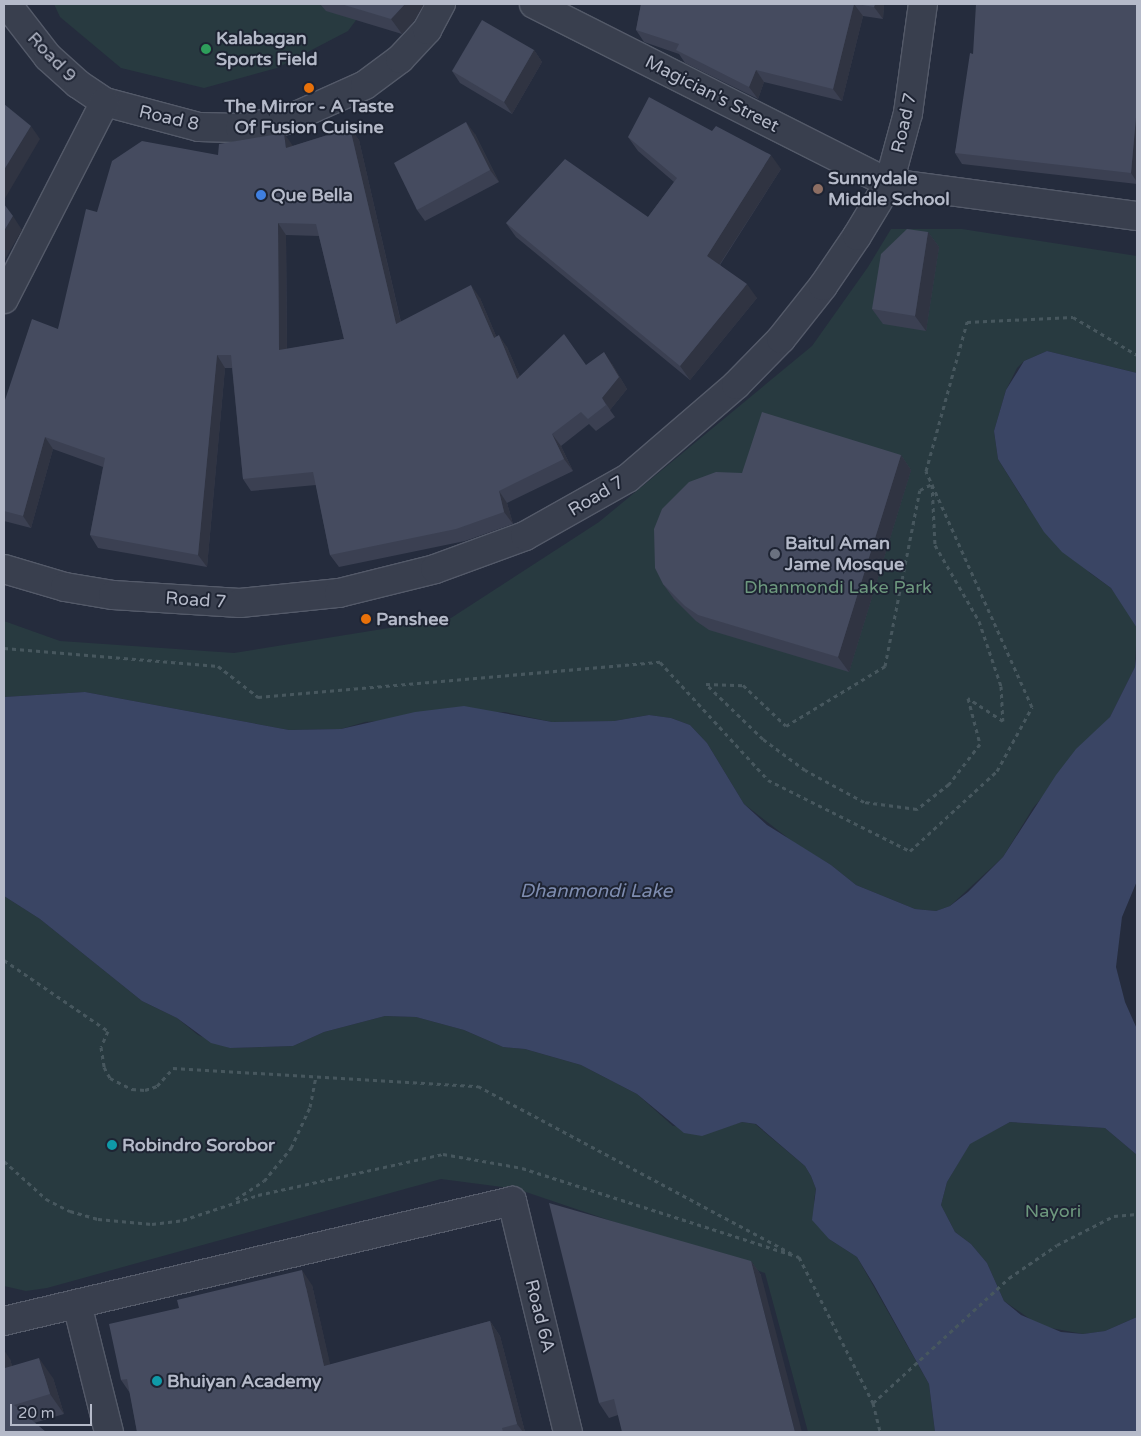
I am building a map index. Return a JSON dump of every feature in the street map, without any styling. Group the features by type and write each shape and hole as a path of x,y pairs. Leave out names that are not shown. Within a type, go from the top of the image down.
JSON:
{"street":[{"name":"Road 9","path":"8,4 48,57 78,84 105,102"},
{"name":"Road 8","path":"105,102 200,127 240,128 287,120 365,85 400,59 427,30 441,4"},
{"name":"Magician's Street","path":"534,4 889,183 1137,216"},
{"name":"Road 7","path":"4,569 65,587 113,595 240,603 370,587 435,569 525,536 628,478 736,385 781,339 823,286 889,183 908,114 923,4"},
{"path":"4,299 105,102"},
{"name":"Road 6A","path":"77,1304 512,1200 568,1432"},
{"path":"4,1321 77,1304 109,1432"}],"path":[{"path":"4,648 218,666 258,697 660,662 768,780 910,851 997,771 1032,707 926,471 968,322 1073,317 1137,355"},
{"path":"932,484 935,545 979,621 1001,686 1003,721 968,698 980,744 949,784 917,809 864,802 804,770 763,739 706,684 743,685 786,726 885,666 920,490 932,484"},
{"path":"4,960 108,1031 101,1047 104,1068 110,1078 132,1089 145,1090 157,1086 173,1068 478,1086 798,1257"},
{"path":"234,1200 264,1181 291,1148 310,1107 316,1076"},
{"path":"880,1432 873,1403 1009,1278 1057,1245 1114,1216 1137,1214"}],"green space":[{"name":"Kalabagan Sports Field","path":"54,4 368,4 348,31 277,68 204,88 121,68 60,17"},
{"name":"Dhanmondi Lake Park","path":"891,229 962,229 1137,256 1137,373 1047,351 1024,361 1017,368 1006,390 994,431 998,459 1026,504 1090,573 1111,588 1137,624 1135,667 1110,717 1033,808 1003,857 950,906 936,911 915,909 856,885 831,865 797,845 744,804 707,743 690,725 671,718 649,715 614,721 552,722 505,712 365,722 341,729 289,730 85,692 4,697 4,621 60,641 234,653 451,618 599,522 812,346 868,267"},
{"path":"4,896 40,919 142,1001 177,1018 198,1035 230,1048 293,1046 324,1032 385,1016 416,1017 464,1030 503,1047 525,1049 581,1065 637,1094 673,1126 722,1128 742,1122 755,1124 805,1166 811,1176 816,1189 814,1200 829,1239 857,1257 929,1384 935,1432 808,1432 765,1273 517,1189 441,1179 47,1288 26,1291 4,1286"},
{"name":"Nayori","path":"1010,1122 1105,1128 1137,1155 1137,1317 1105,1331 1083,1334 1040,1326 1004,1301 987,1263 971,1244 955,1232 941,1205 947,1182 970,1143"}],"water":[{"path":"1047,351 1137,373 1137,628 1111,588 1062,552 1044,532 998,459 994,431 1006,390 1024,361"},
{"name":"Dhanmondi Lake","path":"1137,650 1137,881 1122,917 1116,967 1125,1002 1137,1029 1137,1155 1105,1128 1010,1122 970,1144 947,1182 941,1205 955,1232 971,1244 987,1263 1004,1301 1021,1315 1061,1332 1083,1334 1105,1331 1137,1317 1137,1432 935,1432 929,1384 874,1285 857,1257 829,1239 812,1220 816,1189 811,1176 805,1166 756,1124 742,1122 702,1136 684,1133 637,1094 581,1065 525,1049 503,1047 464,1030 416,1017 385,1016 324,1032 293,1046 230,1048 211,1043 177,1018 142,1001 40,919 4,896 4,697 85,692 289,730 341,729 415,712 464,706 552,722 614,721 649,715 671,718 690,725 707,743 744,804 767,825 831,865 856,885 915,909 936,911 950,906 968,892 1003,857 1056,775 1076,749 1110,717 1135,667"}],"building":[{"path":"341,4 405,4 391,19"},
{"path":"641,4 854,4 833,89 756,70 749,87 676,50 679,44 636,30"},
{"path":"857,4 875,4 874,7"},
{"path":"976,4 1137,4 1137,106 1131,173 955,153 970,53 973,54"},
{"path":"482,20 534,50 504,102 452,71"},
{"path":"649,97 712,131 716,126 771,155 707,256 747,284 680,366 506,223 565,159 648,217 677,178 628,137"},
{"path":"4,104 31,126 4,170"},
{"path":"466,122 490,170 417,210 394,163"},
{"path":"350,128 396,324 471,285 494,338 499,335 517,379 564,334 586,365 604,352 619,377 602,398 606,405 588,419 581,412 552,434 564,459 499,491 504,512 456,529 330,555 313,472 243,479 231,355 217,355 198,555 90,535 105,458 45,437 23,516 4,511 4,403 32,319 58,329 86,209 97,212 112,161 142,141 218,155 219,144 284,133 286,148","holes":["278,223 316,224 344,339 279,350"]},
{"path":"4,204 13,216 4,231"},
{"path":"907,229 928,232 915,316 872,309 881,254"},
{"name":"Baitul Aman Jame Mosque","path":"762,412 901,455 838,657 698,615 685,606 663,584 655,568 654,529 662,509 689,482 716,472 742,473"},
{"path":"549,1203 751,1261 795,1432 622,1432 614,1399 599,1403"},
{"path":"302,1270 324,1366 490,1321 517,1424 502,1428 503,1432 137,1432 127,1379 121,1380 109,1324 179,1308 177,1300"},
{"path":"39,1358 50,1394 14,1405 46,1432 4,1432 4,1365 5,1368"}],"place":[{"name":"Kalabagan Sports Field","path":"206,49"},
{"name":"The Mirror - A Taste Of Fusion Cuisine","path":"309,88"},
{"name":"Sunnydale Middle School","path":"818,189"},
{"name":"Que Bella","path":"261,195"},
{"name":"Baitul Aman Jame Mosque","path":"775,554"},
{"name":"Panshee","path":"366,619"},
{"name":"Robindro Sorobor","path":"112,1145"},
{"name":"Bhuiyan Academy","path":"157,1381"}]}
